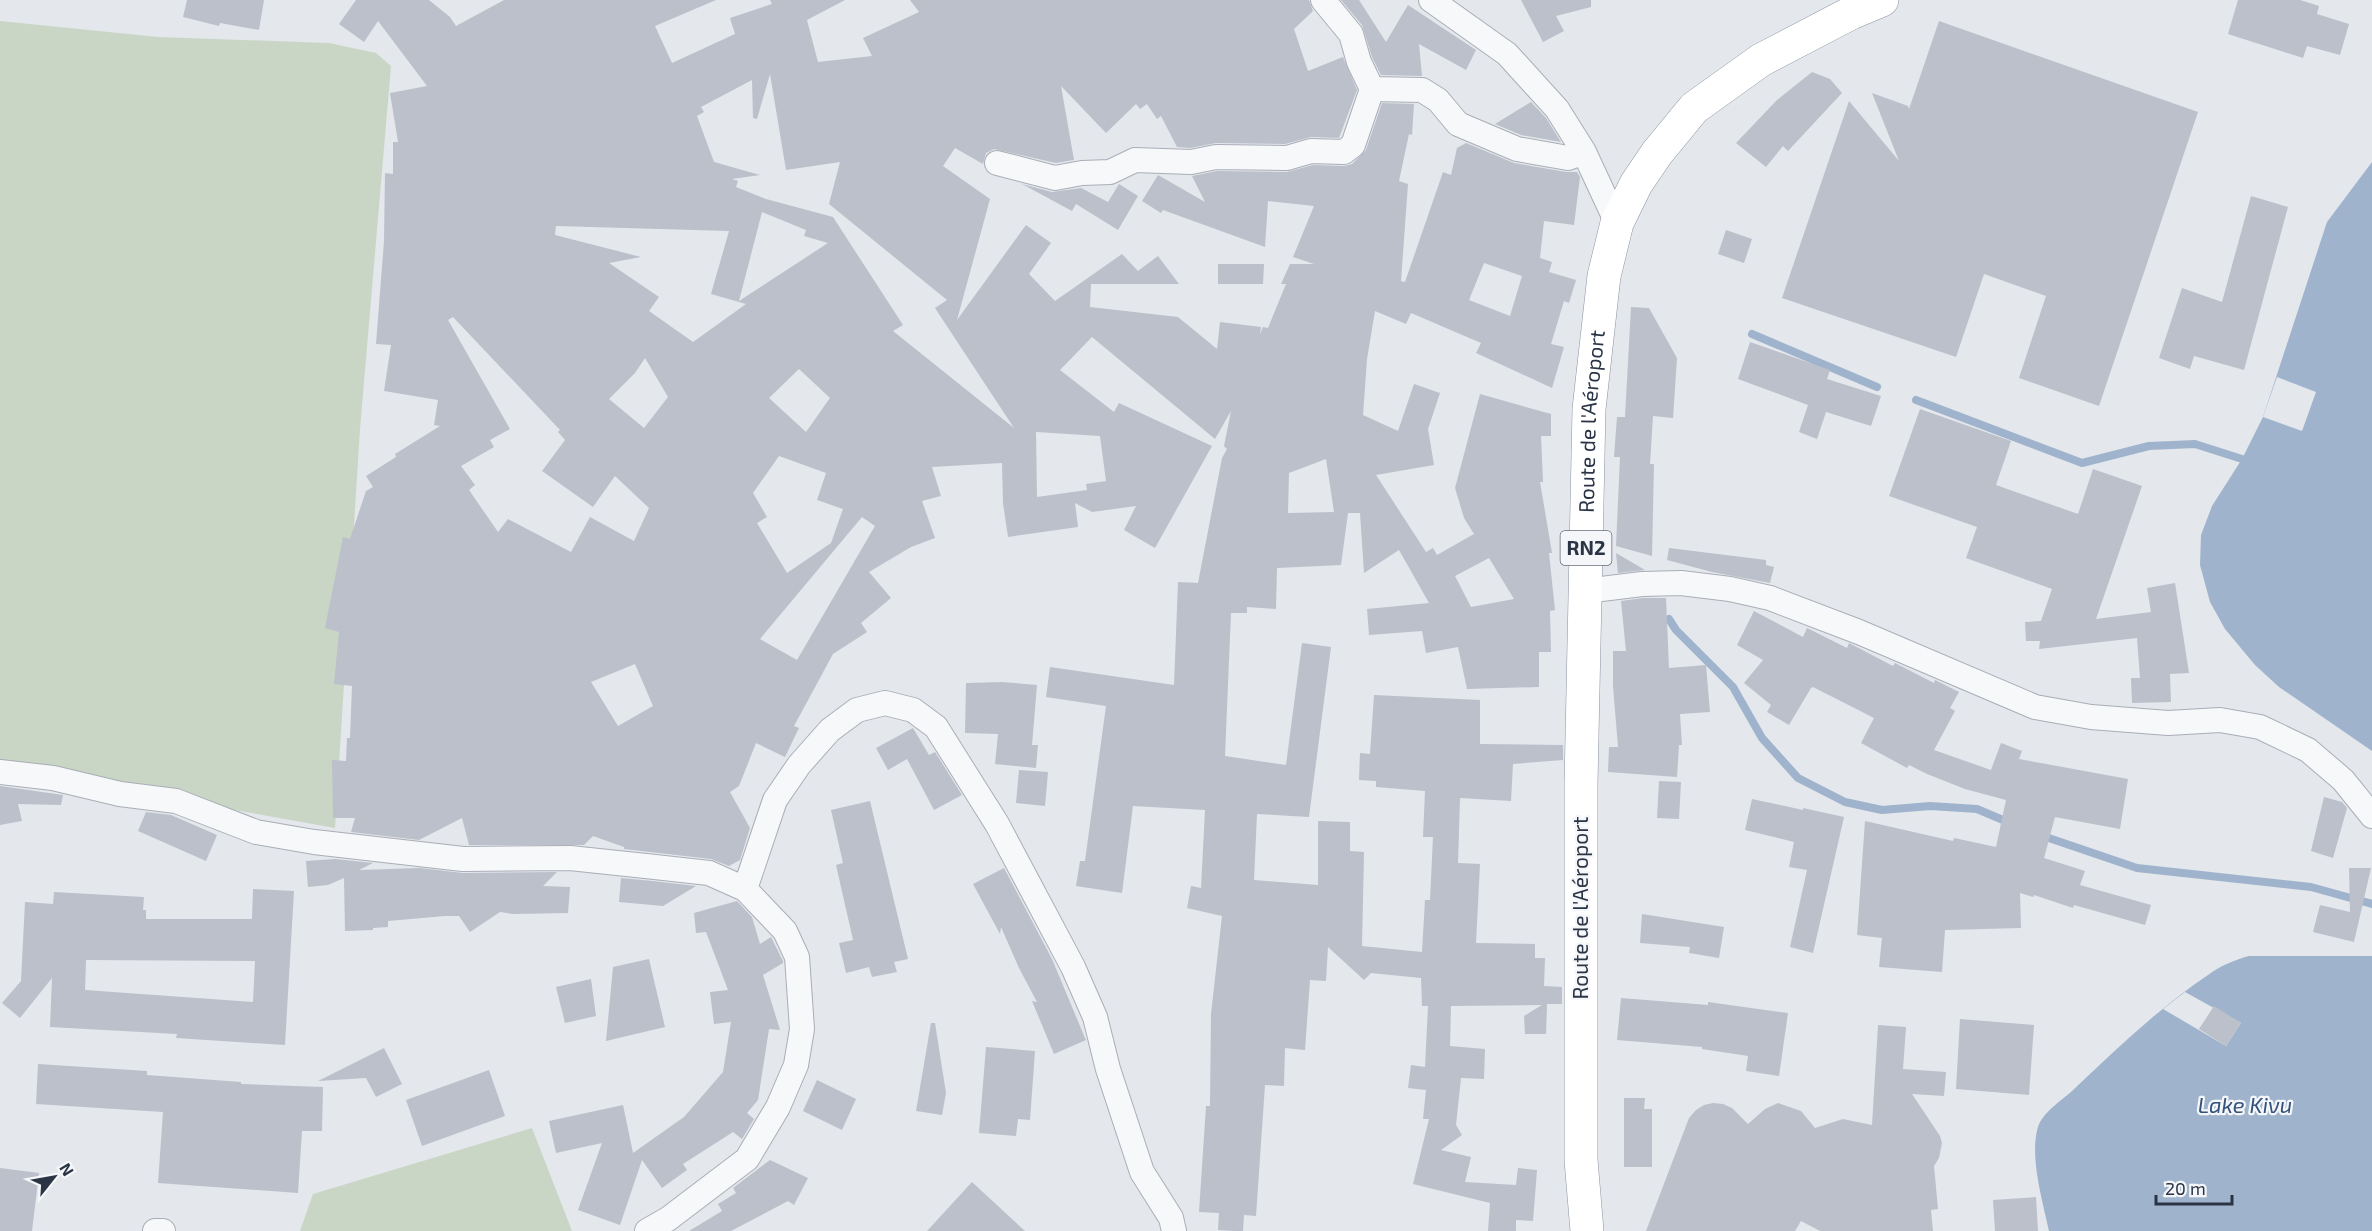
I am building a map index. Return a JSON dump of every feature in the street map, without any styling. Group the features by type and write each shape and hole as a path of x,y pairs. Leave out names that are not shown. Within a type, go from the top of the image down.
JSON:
{"highway":[{"name":"Route de l'Aéroport","path":"1587,1231 1581,1160 1581,784 1589,409 1604,276 1617,223 1636,184 1657,153 1694,108 1761,60 1851,13 1882,0"}],"street":[{"path":"997,163 1054,178 1082,173 1110,172 1135,160 1191,162 1216,158 1287,158 1311,151 1344,152 1353,145 1372,89 1359,62 1351,34 1323,0"},
{"path":"1431,0 1507,54 1557,109 1584,152 1617,223"},
{"path":"1372,89 1422,90 1438,100 1458,124 1517,149 1568,158 1584,152"},
{"path":"1585,591 1642,584 1681,583 1730,589 1770,598 1848,627 2035,707 2091,717 2168,723 2220,720 2260,727 2308,750 2343,780 2372,816"},
{"path":"745,889 775,800 799,765 831,730 857,710 885,703 913,710 936,727 997,824 1077,977 1095,1017 1108,1069 1142,1172 1171,1218 1174,1231"},
{"path":"0,772 53,778 120,794 176,801 256,832 314,842 463,859 570,858 655,867 709,873 745,889 785,931 797,957 802,1029 796,1065 777,1107 747,1159 676,1214 647,1231"},
{"path":"155,1231 163,1231"}],"green space":[{"path":"0,21 158,37 329,43 376,53 391,66 360,429 335,828 0,768"},
{"path":"532,1128 572,1231 300,1231 313,1194"}],"water":[{"path":"2372,162 2372,751 2279,687 2255,665 2225,629 2210,602 2200,565 2201,535 2212,506 2242,459 2263,417 2327,222"},
{"name":"Lake Kivu","path":"2249,956 2372,956 2372,1231 2049,1231 2038,1179 2035,1151 2038,1127 2044,1116 2172,1001 2217,969"}],"pier":[{"path":"2277,377 2316,392 2302,431 2263,417"},
{"path":"2185,992 2241,1023 2226,1046 2163,1009"}],"building":[{"path":"187,0 264,0 259,30 220,23 219,26 183,17"},
{"path":"356,0 429,0 450,17 456,26 504,0 716,0 655,26 672,63 735,34 730,18 772,4 770,0 845,0 807,20 818,62 872,56 863,38 919,12 910,0 1309,0 1313,11 1294,29 1308,71 1343,57 1357,90 1339,138 1311,137 1285,144 1216,143 1190,148 1177,147 1161,116 1157,119 1147,104 1140,109 1136,104 1106,133 1061,86 1074,160 1056,163 994,149 986,153 983,164 955,148 943,166 990,199 957,320 1026,225 1051,243 1029,274 1055,301 1122,254 1138,271 1158,256 1179,284 1091,284 1090,307 1178,317 1217,349 1220,322 1261,327 1260,334 1263,327 1268,328 1286,284 1281,284 1290,264 1314,264 1293,257 1314,206 1268,201 1265,247 1163,210 1161,213 1142,201 1158,175 1205,202 1192,176 1217,171 1287,172 1313,165 1352,164 1366,150 1382,103 1414,104 1412,135 1409,134 1399,181 1408,184 1401,281 1405,282 1443,172 1451,175 1457,148 1466,143 1514,163 1577,172 1580,177 1574,225 1544,221 1540,258 1552,262 1549,272 1576,280 1569,303 1564,301 1551,344 1564,347 1552,388 1476,353 1481,343 1411,313 1406,324 1375,311 1367,359 1363,415 1398,431 1414,384 1440,393 1428,429 1434,465 1376,475 1426,552 1433,548 1437,555 1474,534 1464,518 1455,488 1480,394 1551,414 1551,436 1541,436 1543,482 1540,482 1552,553 1549,553 1555,610 1550,611 1551,652 1539,652 1539,687 1467,689 1458,647 1426,653 1422,631 1369,635 1367,609 1429,603 1399,550 1364,573 1360,513 1348,513 1341,565 1277,568 1276,609 1247,607 1247,613 1231,613 1225,756 1286,765 1302,643 1331,647 1309,817 1257,814 1254,880 1318,885 1318,821 1350,822 1350,851 1364,852 1362,946 1422,952 1425,900 1430,900 1433,837 1423,837 1425,791 1376,787 1376,781 1359,780 1360,753 1370,754 1374,695 1480,700 1480,744 1563,745 1563,760 1513,764 1511,801 1460,798 1458,863 1480,864 1476,943 1535,944 1535,958 1545,958 1544,986 1562,987 1562,1004 1547,1004 1546,1034 1525,1034 1524,1016 1542,1005 1451,1006 1450,1046 1485,1049 1484,1079 1461,1078 1456,1125 1462,1135 1441,1150 1471,1157 1465,1182 1516,1185 1518,1168 1537,1170 1533,1221 1516,1220 1516,1231 1488,1231 1490,1203 1413,1184 1429,1119 1423,1119 1426,1090 1408,1088 1411,1065 1425,1067 1428,1006 1422,1006 1421,978 1371,973 1364,980 1328,947 1326,981 1310,980 1305,1050 1285,1048 1284,1086 1265,1085 1256,1216 1244,1215 1243,1231 1218,1230 1219,1213 1199,1212 1206,1106 1210,1106 1211,1014 1222,916 1187,908 1191,886 1201,888 1205,810 1133,806 1122,893 1076,886 1080,861 1085,861 1106,706 1046,697 1050,667 1174,685 1178,582 1198,583 1222,458 1227,449 1224,446 1231,411 1215,439 1092,337 1060,370 1114,412 1119,403 1212,446 1155,548 1124,530 1136,506 1092,512 1075,503 1078,527 1008,537 1003,503 1002,463 932,467 941,496 922,501 935,538 911,547 869,572 891,598 861,623 867,632 833,654 794,726 799,728 785,757 756,743 739,786 730,792 750,828 740,860 729,866 711,859 624,849 624,847 593,836 584,845 469,845 462,818 419,840 351,832 355,818 333,818 332,760 346,761 347,738 350,738 352,686 334,684 339,632 325,628 343,537 350,539 366,491 373,487 366,476 396,457 395,454 440,426 434,425 438,400 384,391 391,345 376,344 384,241 385,173 393,174 393,142 398,142 390,93 427,86 378,21 364,42 339,24","holes":["770,74 786,170 840,162 829,204 947,300 935,308 1014,428 893,331 903,325 833,217 766,199 736,187 738,181 732,179 760,175 714,162 697,116 704,112 701,107 752,80 753,118 757,119","762,212 806,230 804,236 828,243 739,301","556,226 729,231 711,294 746,304 693,342 649,311 659,297 609,263 641,257 555,235","1484,263 1522,276 1510,316 1469,300","453,317 560,430 558,432 565,440 542,471 593,507 615,476 649,508 634,541 590,517 571,552 508,519 498,532 469,490 475,485 461,466 494,447 490,440 510,429 448,320","645,358 668,397 644,428 609,399 635,373","799,369 830,398 806,432 769,398","1036,432 1100,436 1106,481 1086,484 1087,490 1037,497","779,456 826,473 817,500 843,509 831,543 787,573 757,523 767,517 753,493","1326,459 1334,512 1288,513 1289,473","862,517 875,526 797,660 760,639","1489,558 1514,599 1471,607 1455,576","635,664 653,706 618,726 591,682"]},
{"path":"1341,0 1359,0 1386,42 1408,5 1476,50 1466,70 1419,44 1422,76 1381,75 1372,57 1362,25"},
{"path":"1521,0 1591,0 1591,7 1556,16 1564,31 1543,42"},
{"path":"2238,0 2300,0 2319,6 2317,14 2349,24 2340,55 2307,46 2303,58 2228,34"},
{"path":"1939,21 2198,112 2099,406 2019,378 2046,296 1984,274 1956,357 1782,298 1849,101 1899,161 1872,93 1908,106 1909,109"},
{"path":"1812,72 1830,79 1842,93 1788,151 1783,146 1766,167 1736,143 1777,100"},
{"path":"1531,102 1546,118 1561,142 1521,135 1495,124"},
{"path":"1022,184 1052,192 1081,188 1108,202 1119,184 1138,196 1118,230 1076,204 1072,211"},
{"path":"2251,196 2288,207 2244,370 2194,356 2190,369 2159,358 2182,288 2222,302"},
{"path":"1726,230 1752,239 1744,263 1718,254"},
{"path":"1218,264 1264,264 1263,284 1218,284"},
{"path":"1631,307 1649,308 1677,358 1673,418 1653,416 1650,464 1654,464 1652,556 1616,546 1620,457 1614,457 1617,417 1625,417"},
{"path":"1750,342 1830,370 1827,379 1881,396 1871,426 1826,412 1817,439 1799,432 1808,405 1738,379"},
{"path":"1920,409 2011,441 1996,485 2078,514 2093,469 2142,486 2096,619 2151,612 2147,588 2175,583 2189,673 2170,674 2171,702 2132,703 2131,678 2140,678 2137,638 2039,649 2040,641 2026,641 2025,622 2041,621 2052,589 1966,558 1977,527 1889,496"},
{"path":"1669,548 1766,560 1766,565 1774,567 1770,583 1712,572 1667,560"},
{"path":"1616,553 1645,570 1618,573"},
{"path":"1666,598 1669,668 1706,665 1710,712 1680,714 1682,745 1679,745 1677,777 1608,772 1609,747 1618,747 1613,686 1613,651 1626,651 1621,601"},
{"path":"1754,611 1803,637 1807,628 1847,648 1849,643 1893,666 1895,663 1934,683 1935,680 1959,692 1950,708 1955,711 1934,750 1991,770 2001,743 2022,751 2019,759 2128,779 2120,829 2055,817 2044,858 2085,871 2080,885 2151,905 2145,925 2020,893 2021,928 1945,930 1942,972 1879,967 1882,938 1857,935 1865,821 1953,841 1954,838 1996,847 2006,800 1965,789 1909,765 1907,768 1861,743 1874,718 1813,687 1789,725 1767,712 1771,705 1744,683 1763,660 1737,645"},
{"path":"1002,682 1037,685 1032,745 1038,745 1036,768 995,764 998,734 965,733 966,683"},
{"path":"913,728 929,755 935,752 962,795 934,810 907,759 888,770 876,748"},
{"path":"1019,770 1048,772 1045,806 1016,803"},
{"path":"1659,781 1681,782 1679,819 1657,818"},
{"path":"0,786 63,795 61,805 18,804 22,821 0,825"},
{"path":"2324,797 2342,802 2347,808 2333,858 2311,851"},
{"path":"1752,799 1844,817 1813,953 1790,947 1807,870 1789,867 1794,842 1745,830"},
{"path":"870,801 908,959 894,962 897,972 872,977 869,967 846,973 839,943 853,940 836,865 843,863 831,810"},
{"path":"146,812 171,815 217,835 206,861 138,831"},
{"path":"335,859 373,863 359,870 420,868 463,873 557,872 543,886 570,887 568,913 513,914 500,912 470,932 459,916 388,921 388,927 345,931 344,878 328,885 308,887 306,861"},
{"path":"1004,868 1052,959 1086,1040 1054,1054 1032,1001 1037,1002 1001,927 1000,934 973,884"},
{"path":"2349,868 2371,868 2354,942 2313,932 2320,905 2350,912"},
{"path":"621,878 696,886 663,906 619,902"},
{"path":"253,889 294,891 285,1045 176,1038 177,1034 50,1027 52,978 20,1018 2,1003 21,981 25,902 53,904 54,892 144,897 143,910 146,910 146,919 252,919","holes":["86,960 255,961 253,1002 85,990"]},
{"path":"737,901 752,917 760,944 771,937 783,961 763,975 780,1030 769,1029 758,1100 747,1113 754,1119 742,1139 733,1132 683,1164 687,1170 662,1188 642,1160 620,1225 578,1210 602,1143 556,1153 549,1121 623,1105 633,1153 684,1117 723,1072 731,1022 714,1024 710,992 728,990 706,932 696,933 694,913"},
{"path":"1642,914 1724,927 1719,958 1689,953 1690,947 1640,943"},
{"path":"649,959 665,1027 606,1041 613,967"},
{"path":"591,979 596,1016 565,1023 556,987"},
{"path":"1621,998 1708,1005 1708,1002 1788,1013 1779,1076 1746,1071 1748,1056 1702,1049 1702,1047 1617,1040"},
{"path":"2214,1006 2241,1023 2226,1046 2199,1029"},
{"path":"1960,1019 2034,1025 2029,1095 1956,1089"},
{"path":"931,1023 935,1023 946,1093 942,1115 916,1111"},
{"path":"1878,1025 1906,1027 1903,1069 1946,1072 1944,1096 1912,1094 1940,1136 1942,1143 1939,1158 1934,1166 1938,1209 1931,1210 1933,1231 1820,1231 1801,1221 1795,1231 1646,1231 1689,1118 1704,1105 1723,1104 1732,1108 1748,1124 1765,1109 1778,1103 1801,1111 1815,1128 1843,1119 1872,1125"},
{"path":"986,1047 1035,1051 1030,1120 1018,1119 1016,1136 979,1133"},
{"path":"384,1048 402,1084 376,1097 366,1078 318,1081"},
{"path":"38,1064 147,1071 147,1075 241,1082 241,1084 323,1087 322,1131 302,1131 298,1193 158,1183 163,1112 36,1104"},
{"path":"489,1070 505,1116 422,1146 406,1100"},
{"path":"817,1080 856,1099 842,1130 803,1111"},
{"path":"1624,1098 1645,1098 1644,1109 1652,1109 1652,1167 1624,1167"},
{"path":"770,1160 808,1178 794,1205 788,1201 731,1231 689,1231 722,1211 718,1204 736,1193 733,1188"},
{"path":"0,1168 39,1173 32,1231 0,1231"},
{"path":"972,1182 1025,1231 927,1231"},
{"path":"2036,1197 2038,1231 1995,1231 1993,1200"}],"waterway":[{"path":"1752,334 1877,387"},
{"path":"1916,400 2082,463 2149,446 2195,444 2242,459"},
{"path":"1669,619 1676,630 1733,687 1762,738 1798,778 1845,802 1882,810 1930,806 1977,809 2010,823"},
{"path":"2040,835 2137,868 2311,887 2372,904"}]}
